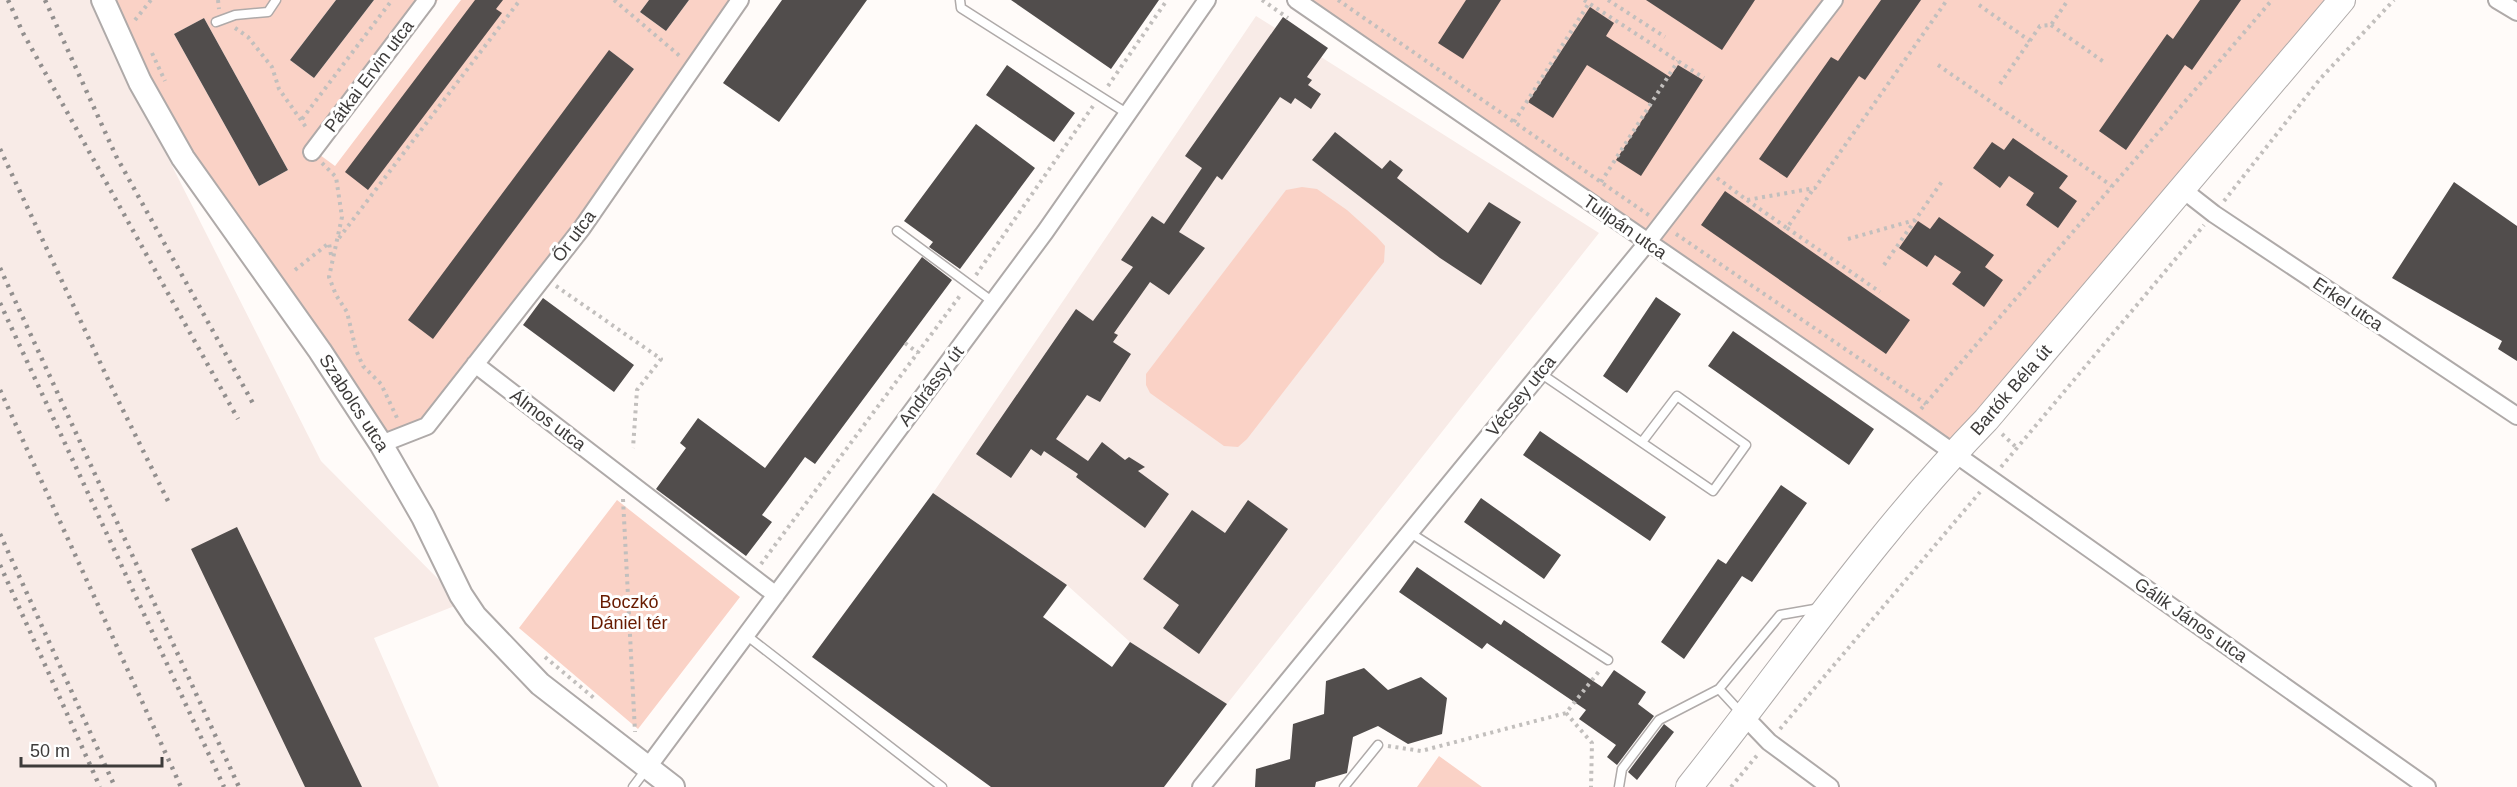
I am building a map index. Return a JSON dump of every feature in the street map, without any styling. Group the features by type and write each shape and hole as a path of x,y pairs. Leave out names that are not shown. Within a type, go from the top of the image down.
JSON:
{"main road":[{"name":"Bartók Béla út","path":"1689,787 1745,717 1826,607 1954,453 1986,420 2342,0"}],"street":[{"name":"Szabolcs utca","path":"104,0 140,82 183,158 314,343 381,444 423,517 461,595 475,616 540,684 673,787"},
{"name":"Pátkai Ervin utca","path":"312,152 427,0"},
{"name":"Őr utca","path":"381,444 427,426 582,228 740,0"},
{"name":"Andrássy út","path":"648,767 993,302 1207,0"},
{"name":"Tulipán utca","path":"1296,0 1314,5 1647,243 1954,453"},
{"name":"Vécsey utca","path":"1201,787 1647,243 1834,0"},
{"path":"2497,0 2517,12"},
{"name":"Erkel utca","path":"2182,189 2214,214 2517,416"},
{"name":"Álmos utca","path":"475,364 776,595"},
{"name":"Gálik János utca","path":"1954,453 2427,787"},
{"path":"1745,717 1769,742 1830,787"}],"lane":[{"path":"216,22 225,17 268,12 276,0"},
{"path":"960,0 961,8 1128,114"},
{"path":"897,231 993,302"},
{"path":"1540,373 1713,491 1746,444 1677,396 1642,442"},
{"path":"1409,532 1608,660"},
{"path":"1619,787 1622,769 1659,720 1719,689 1780,615 1826,607"},
{"path":"746,635 942,787"},
{"path":"1719,689 1745,717"},
{"path":"1344,787 1378,745"},
{"path":"633,787 648,767"}],"path":[{"path":"135,20 151,0"},
{"path":"218,0 219,11 248,37 272,67 279,89 302,119 308,131 312,152 336,177 342,217 329,277 336,295 347,312 356,350 363,366 381,384 404,435"},
{"path":"302,119 392,0"},
{"path":"339,239 520,0"},
{"path":"614,0 686,61"},
{"path":"1338,0 1926,404"},
{"path":"1584,0 1704,78"},
{"path":"1608,0 1665,37"},
{"path":"1787,228 1947,0"},
{"path":"2051,25 2068,0"},
{"path":"1915,416 2272,0"},
{"path":"1731,787 2214,214 2320,79 2394,0"},
{"path":"1510,128 1589,3"},
{"path":"1979,5 2030,41"},
{"path":"2000,84 2040,26 2051,25 2104,62"},
{"path":"1598,188 1678,61"},
{"path":"1938,65 2112,186"},
{"path":"1714,176 1880,292"},
{"path":"1884,265 1943,180"},
{"path":"1747,200 1815,188"},
{"path":"1848,238 1915,219"},
{"path":"295,270 328,243 332,256"},
{"path":"543,277 661,359 637,390 633,448"},
{"path":"904,343 918,353"},
{"path":"622,477 635,732"},
{"path":"1378,745 1421,751 1566,713 1608,660"},
{"path":"1566,713 1592,743 1591,787"}],"shaded area":[{"path":"0,0 98,0 109,41 321,461 462,603 374,638 439,787 0,787"},
{"path":"1256,16 1599,233 1227,704 1130,642 1067,585 933,493"}],"green space":[{"path":"107,0 336,0 290,60 314,78 374,0 438,0 320,155 335,166 461,0 649,0 640,12 666,31 689,0 738,0 580,226 425,424 383,441 186,157","holes":["204,18 288,170 259,186 174,34","610,51 634,69 433,338"]},
{"path":"1301,0 2333,0 1950,446"},
{"path":"1302,187 1317,189 1347,210 1377,237 1385,246 1384,262 1247,439 1238,447 1224,446 1150,393 1146,385 1146,374 1286,190"},
{"name":"Boczkó Dániel tér","path":"617,500 740,597 638,729 519,628"},
{"path":"1439,756 1482,787 1417,787"}],"building":[{"path":"336,0 374,0 314,78 290,60"},
{"path":"475,0 503,0 496,9 502,13 368,190 345,172"},
{"path":"649,0 689,0 666,31 640,12"},
{"path":"782,0 867,0 779,122 723,83"},
{"path":"1011,0 1159,0 1111,69"},
{"path":"1466,0 1501,0 1463,59 1438,43"},
{"path":"1646,0 1755,0 1722,50"},
{"path":"1881,0 1921,0 1865,80 1859,76 1787,178 1759,159 1831,57 1838,61"},
{"path":"2200,0 2241,0 2192,70 2185,65 2126,150 2099,131 2167,34 2173,39"},
{"path":"1590,7 1614,23 1606,36 1670,77 1678,65 1703,80 1641,176 1616,160 1652,105 1587,65 1553,118 1528,102"},
{"path":"1283,17 1328,48 1307,77 1312,80 1308,85 1321,94 1311,109 1295,98 1291,104 1280,97 1222,180 1217,176 1179,232 1205,248 1169,295 1150,282 1114,333 1118,335 1113,342 1131,354 1100,402 1087,395 1056,439 1088,461 1102,442 1125,460 1129,457 1145,467 1138,471 1169,494 1145,528 1076,477 1078,474 1044,451 1041,456 1031,449 1011,478 976,454 1076,309 1093,321 1133,267 1121,260 1152,216 1164,224 1202,168 1185,156"},
{"path":"204,18 288,170 259,186 174,34"},
{"path":"609,50 634,69 433,339 408,320"},
{"path":"1007,65 1075,113 1054,142 986,95"},
{"path":"976,124 1035,168 960,269 929,247 933,242 904,221"},
{"path":"1335,132 1382,169 1390,160 1403,170 1397,178 1468,233 1489,202 1521,222 1481,285 1440,258 1312,160"},
{"path":"2013,138 2068,176 2059,188 2077,201 2058,228 2026,205 2034,193 2009,176 2000,188 1973,168 1992,142 2004,150"},
{"path":"2454,182 2517,226 2517,361 2498,349 2502,341 2392,278"},
{"path":"1725,191 1910,320 1886,354 1701,225"},
{"path":"1939,217 1994,255 1985,267 2003,280 1984,307 1952,284 1961,272 1935,255 1927,267 1899,248 1918,221 1930,229"},
{"path":"922,257 952,280 815,464 805,457 762,515 772,522 746,556 656,489 686,448 680,443 698,418 765,468"},
{"path":"1656,297 1681,314 1627,393 1603,376"},
{"path":"543,298 634,365 614,392 523,325"},
{"path":"1733,331 1874,429 1849,465 1708,366"},
{"path":"1540,431 1666,517 1650,541 1523,455"},
{"path":"1781,485 1807,503 1752,582 1742,576 1684,659 1661,642 1718,559 1726,564"},
{"path":"933,493 1067,585 1043,617 1112,667 1130,642 1227,704 1164,787 991,787 812,657"},
{"path":"1481,498 1561,555 1544,579 1464,522"},
{"path":"1248,500 1288,529 1199,654 1163,628 1179,605 1143,579 1192,510 1225,533"},
{"path":"237,527 362,787 305,787 191,549"},
{"path":"1417,567 1501,625 1504,620 1602,687 1614,670 1646,692 1638,704 1654,716 1617,765 1607,757 1616,745 1579,719 1586,710 1487,643 1482,649 1399,592"},
{"path":"1364,668 1388,690 1421,677 1447,698 1442,734 1408,744 1378,726 1353,737 1347,773 1316,782 1315,787 1255,787 1256,769 1290,759 1293,724 1324,714 1326,681"},
{"path":"1664,724 1674,732 1637,780 1628,772"}],"railway":[{"path":"8,0 23,33 238,419"},
{"path":"45,0 116,156 255,407"},
{"path":"0,149 113,390 168,501"},
{"path":"0,268 239,787"},
{"path":"0,303 224,787"},
{"path":"0,390 181,787"},
{"path":"0,534 115,787"},
{"path":"0,565 100,787"}]}
